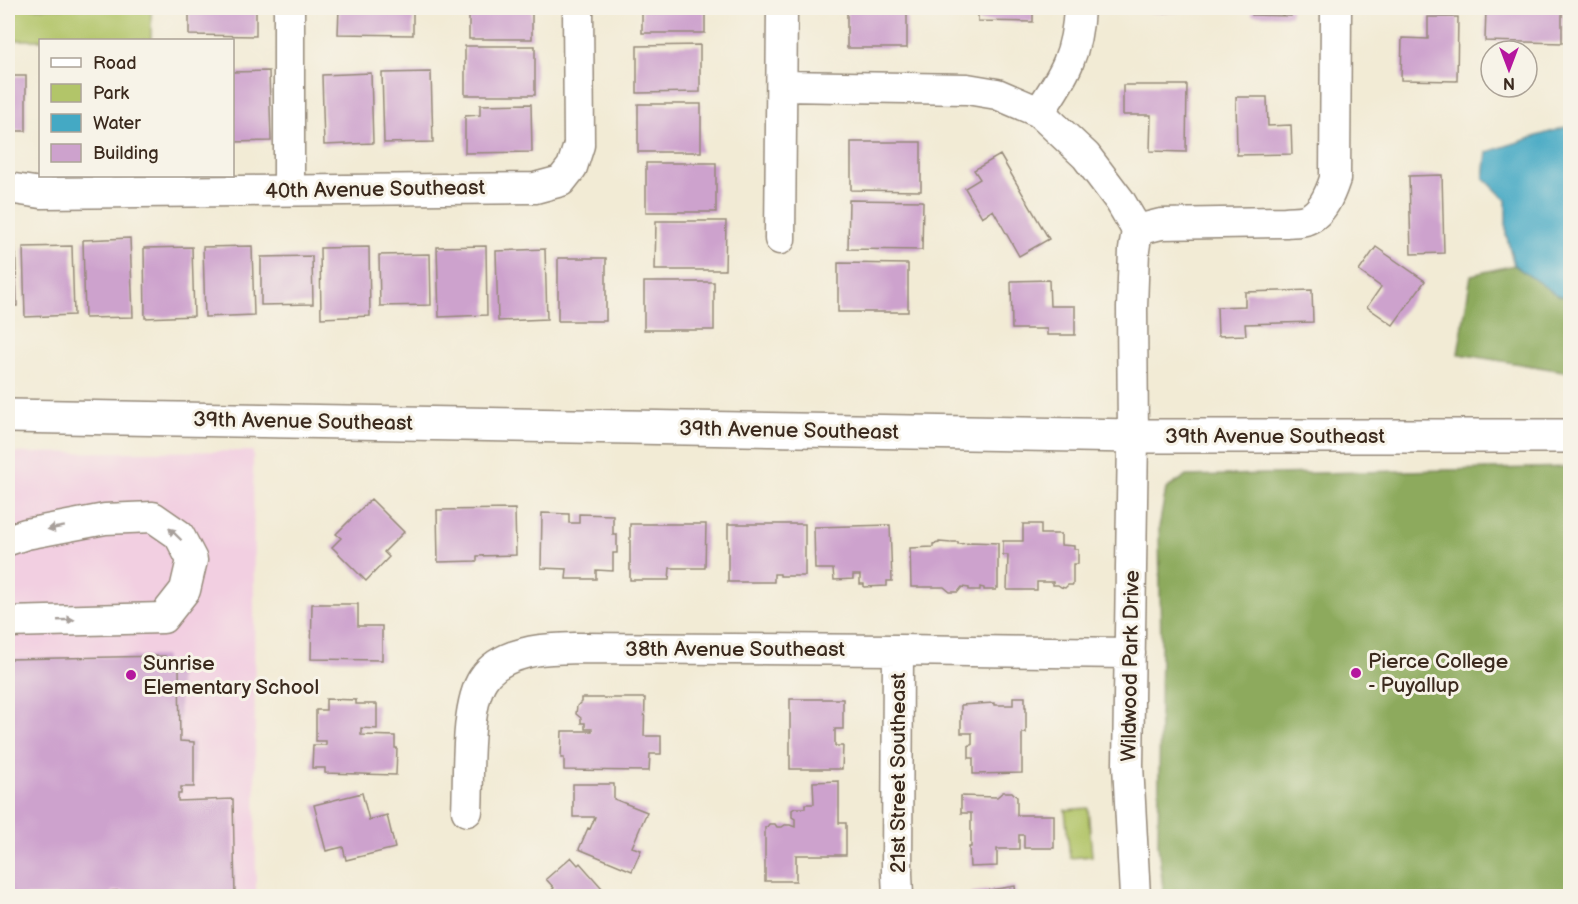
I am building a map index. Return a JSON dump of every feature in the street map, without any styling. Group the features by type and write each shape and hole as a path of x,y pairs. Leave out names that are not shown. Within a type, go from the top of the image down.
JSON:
{"main road":[{"name":"39th Avenue Southeast","path":"8,416 1132,436 1570,436"}],"street":[{"path":"289,8 289,190"},
{"name":"40th Avenue Southeast","path":"8,188 41,193 535,188 561,181 572,166 579,145 578,8"},
{"path":"780,239 782,8"},
{"path":"1039,112 1059,84 1071,59 1077,34 1079,8"},
{"path":"782,86 967,89 997,94 1039,112 1086,156 1120,201 1137,230 1161,224 1306,220 1318,211 1328,197 1335,178 1336,8"},
{"name":"Wildwood Park Drive","path":"1135,897 1128,765 1131,653 1132,308 1137,230"},
{"path":"8,540 26,534 105,519 153,517 179,535 192,560 185,591 163,618 8,622"},
{"name":"38th Avenue Southeast","path":"467,811 470,726 476,694 488,672 507,659 525,653 546,649 575,648 1131,653"},
{"name":"21st Street Southeast","path":"898,650 898,897"}],"shaded area":[{"name":"Sunrise Elementary School","path":"253,451 256,896 8,896 8,453"}],"green space":[{"path":"8,8 151,8 151,39 8,40"},
{"path":"1514,265 1557,295 1570,298 1570,372 1458,354 1471,275"},
{"name":"Pierce College - Puyallup","path":"1570,467 1570,896 1164,896 1158,845 1161,647 1159,527 1166,489 1186,476"},
{"path":"1088,808 1092,856 1070,858 1065,810"}],"water":[{"path":"1570,123 1570,298 1557,295 1514,265 1506,234 1506,200 1484,178 1487,152 1569,126"}],"building":[{"path":"189,8 256,8 256,36 189,35"},
{"path":"339,8 413,8 413,35 338,34"},
{"path":"469,8 532,8 532,39 469,39"},
{"path":"642,8 705,8 705,33 642,33"},
{"path":"847,8 907,8 907,48 847,48"},
{"path":"978,8 1033,8 1033,22 978,21"},
{"path":"1149,8 1178,8 1178,12 1149,13"},
{"path":"1252,8 1291,8 1291,16 1252,15"},
{"path":"1486,8 1562,8 1562,43 1539,42 1539,39 1485,39"},
{"path":"1428,17 1458,17 1457,81 1401,80 1402,38 1428,39"},
{"path":"700,45 700,92 637,93 637,46"},
{"path":"465,46 535,46 535,95 465,95"},
{"path":"269,71 271,141 234,142 234,72"},
{"path":"431,72 433,142 384,143 382,73"},
{"path":"371,73 373,143 324,145 322,75"},
{"path":"8,76 26,76 26,131 8,131"},
{"path":"1123,85 1187,85 1186,152 1150,151 1151,115 1123,115"},
{"path":"1236,97 1267,97 1268,126 1291,125 1292,154 1237,155"},
{"path":"531,104 532,152 465,153 465,116 480,115 480,105"},
{"path":"638,104 701,104 701,152 638,152"},
{"path":"851,142 921,142 921,191 851,190"},
{"path":"1000,155 1049,239 1019,256 993,210 982,217 965,188 980,179 974,170"},
{"path":"646,163 716,163 716,212 646,212"},
{"path":"1442,175 1444,253 1411,254 1409,176"},
{"path":"849,200 923,201 922,250 848,249"},
{"path":"656,221 726,221 725,270 655,270"},
{"path":"8,236 15,236 17,306 8,306"},
{"path":"130,238 133,317 85,318 83,240"},
{"path":"72,246 74,315 25,317 23,247"},
{"path":"252,246 254,315 205,317 203,247"},
{"path":"486,246 487,315 439,317 437,247"},
{"path":"192,247 194,316 145,318 144,248"},
{"path":"369,247 370,316 321,318 320,248"},
{"path":"1376,247 1425,281 1393,325 1367,307 1381,287 1359,271"},
{"path":"545,249 547,319 498,321 496,251"},
{"path":"430,254 431,305 380,306 379,255"},
{"path":"312,256 313,304 261,305 261,257"},
{"path":"558,258 606,258 606,321 558,321"},
{"path":"838,263 908,264 908,312 838,312"},
{"path":"1049,280 1050,306 1075,306 1075,335 1047,335 1047,329 1012,329 1011,281"},
{"path":"644,282 714,282 714,330 644,330"},
{"path":"1312,290 1313,322 1245,324 1246,335 1218,336 1217,307 1245,306 1245,292"},
{"path":"371,499 404,532 384,552 389,557 366,581 332,547 341,538 336,534"},
{"path":"515,509 516,555 477,556 477,561 438,562 437,510"},
{"path":"542,513 569,514 569,523 579,523 579,514 613,515 613,535 617,535 617,553 613,553 613,571 596,570 596,579 566,579 567,569 541,568"},
{"path":"630,524 706,524 705,568 670,568 669,580 630,580"},
{"path":"728,524 805,524 805,576 774,574 774,582 728,582"},
{"path":"1023,524 1041,524 1041,534 1061,534 1061,545 1074,546 1074,549 1078,549 1078,564 1073,564 1073,585 1065,588 1053,585 1053,582 1037,582 1037,590 1007,590 1008,555 1003,555 1003,541 1023,541"},
{"path":"890,525 892,581 887,581 887,586 864,587 864,584 860,584 860,575 853,575 853,579 834,580 833,569 815,569 814,527"},
{"path":"939,542 998,543 998,588 984,590 980,587 980,590 969,590 969,588 962,587 958,592 950,592 944,587 911,587 910,548 933,547 933,544"},
{"path":"312,604 358,604 358,626 382,626 382,660 311,659"},
{"name":"Sunrise Elementary School","path":"165,656 165,666 179,666 180,741 194,742 194,787 181,787 178,801 233,799 235,896 159,896 159,890 112,891 111,896 8,896 8,659"},
{"path":"1013,697 1025,697 1026,733 1022,733 1022,773 973,774 973,758 969,758 972,733 961,733 961,705 994,703 994,705 1013,705"},
{"path":"581,698 645,698 644,736 661,736 661,754 650,754 649,771 564,770 564,758 561,758 562,731 592,731 592,729 585,729 585,723 581,723 581,718 576,714"},
{"path":"326,699 356,700 356,704 377,704 377,729 361,728 361,735 395,736 396,775 325,773 325,768 312,768 313,745 326,745 326,741 316,741 316,710 326,710"},
{"path":"790,699 843,699 843,729 835,729 835,746 843,746 842,769 790,769"},
{"path":"839,781 839,823 846,823 846,855 796,855 796,881 765,881 765,827 775,824 777,827 790,825 795,827 792,810 805,808 805,804 814,804 813,782"},
{"path":"573,784 614,784 614,799 647,812 632,847 641,850 632,871 579,849 595,817 573,817"},
{"path":"1003,792 1012,792 1017,797 1017,815 1054,815 1054,848 1024,848 1024,835 1019,835 1019,849 997,849 997,866 970,867 971,813 961,813 961,796 997,797"},
{"path":"362,793 369,820 387,815 395,848 346,860 343,847 326,851 314,805"},
{"path":"571,857 578,865 580,863 609,896 540,896 554,888 546,879"},
{"path":"1015,886 1016,896 971,896 970,893"}],"place":[{"name":"Pierce College - Puyallup","path":"1356,673"},
{"name":"Sunrise Elementary School","path":"131,675"}]}
